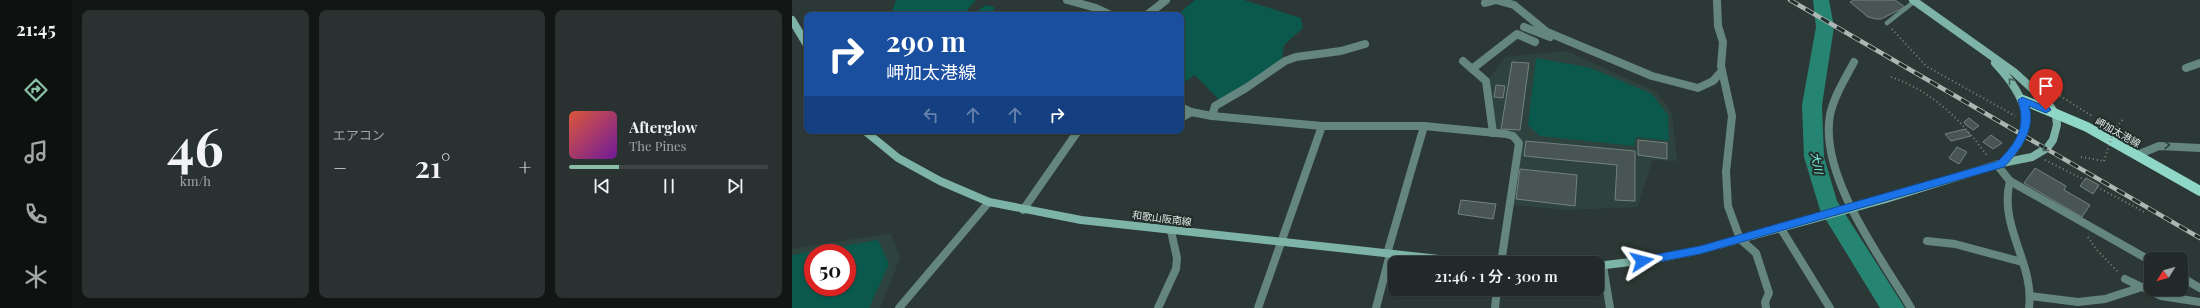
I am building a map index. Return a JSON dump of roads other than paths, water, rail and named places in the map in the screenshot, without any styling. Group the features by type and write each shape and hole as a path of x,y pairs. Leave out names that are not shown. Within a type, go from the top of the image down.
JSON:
{"main road":[{"path":"1604,265 1655,259 1700,250 1848,207 1980,172 1999,164 2043,152 2052,143 2057,132 2056,114 2037,91 1979,47 1914,1"},
{"path":"792,20 804,39"},
{"path":"1979,47 2016,87 2026,114 2025,128 2017,148 1999,164"},
{"name":"岬加太港線","path":"2022,100 2087,127 2200,191"},
{"name":"和歌山阪南線","path":"869,134 898,158 940,181 989,202 1023,210 1081,220 1408,256"}],"street":[{"path":"1067,0 1102,12"},
{"path":"1151,12 1166,0"},
{"path":"1485,3 1496,0 1514,5 1547,32 1652,76 1698,88 1713,81 1722,70"},
{"path":"1717,0 1718,26 1723,42 1722,70 1732,116 1726,172 1728,206 1740,239 1756,253 1769,293 1765,302 1766,308"},
{"path":"1524,27 1554,39 1573,42"},
{"path":"1472,69 1517,34 1523,34 1535,42"},
{"path":"1212,116 1215,106 1246,88 1285,61 1296,57 1341,51 1365,44"},
{"path":"1462,61 1486,81 1493,133"},
{"path":"1854,62 1834,99 1828,123 1830,149 1848,207 1911,308"},
{"path":"2186,68 2200,64"},
{"path":"1184,108 1191,112 1212,116 1322,126 1424,126 1513,136 1519,143 1502,256"},
{"path":"1184,116 1191,112"},
{"path":"1258,308 1322,126"},
{"path":"1376,308 1389,254 1424,126"},
{"path":"1023,210 1076,134"},
{"path":"2137,155 2144,150 2168,144 2200,148"},
{"path":"1999,164 2010,181 2144,257"},
{"path":"2010,181 2006,188 2005,201 2030,296 2031,302 2029,308"},
{"path":"899,308 989,202"},
{"path":"1780,227 1830,308"},
{"path":"1158,308 1176,269 1177,258 1171,230"},
{"path":"1927,241 1954,244 2022,262"},
{"path":"2125,279 2138,288 2182,302 2200,302"},
{"path":"2188,281 2200,288"},
{"path":"1604,283 1610,308"},
{"path":"2030,296 2078,302 2105,299 2138,288"},
{"path":"1495,308 1496,296"}],"lane":[{"path":"1887,24 1914,1"}],"waterway":[{"name":"大川","path":"1821,0 1825,27 1812,105 1814,157 1827,204 1893,308"}],"railway":[{"path":"1790,0 2200,238"}]}
